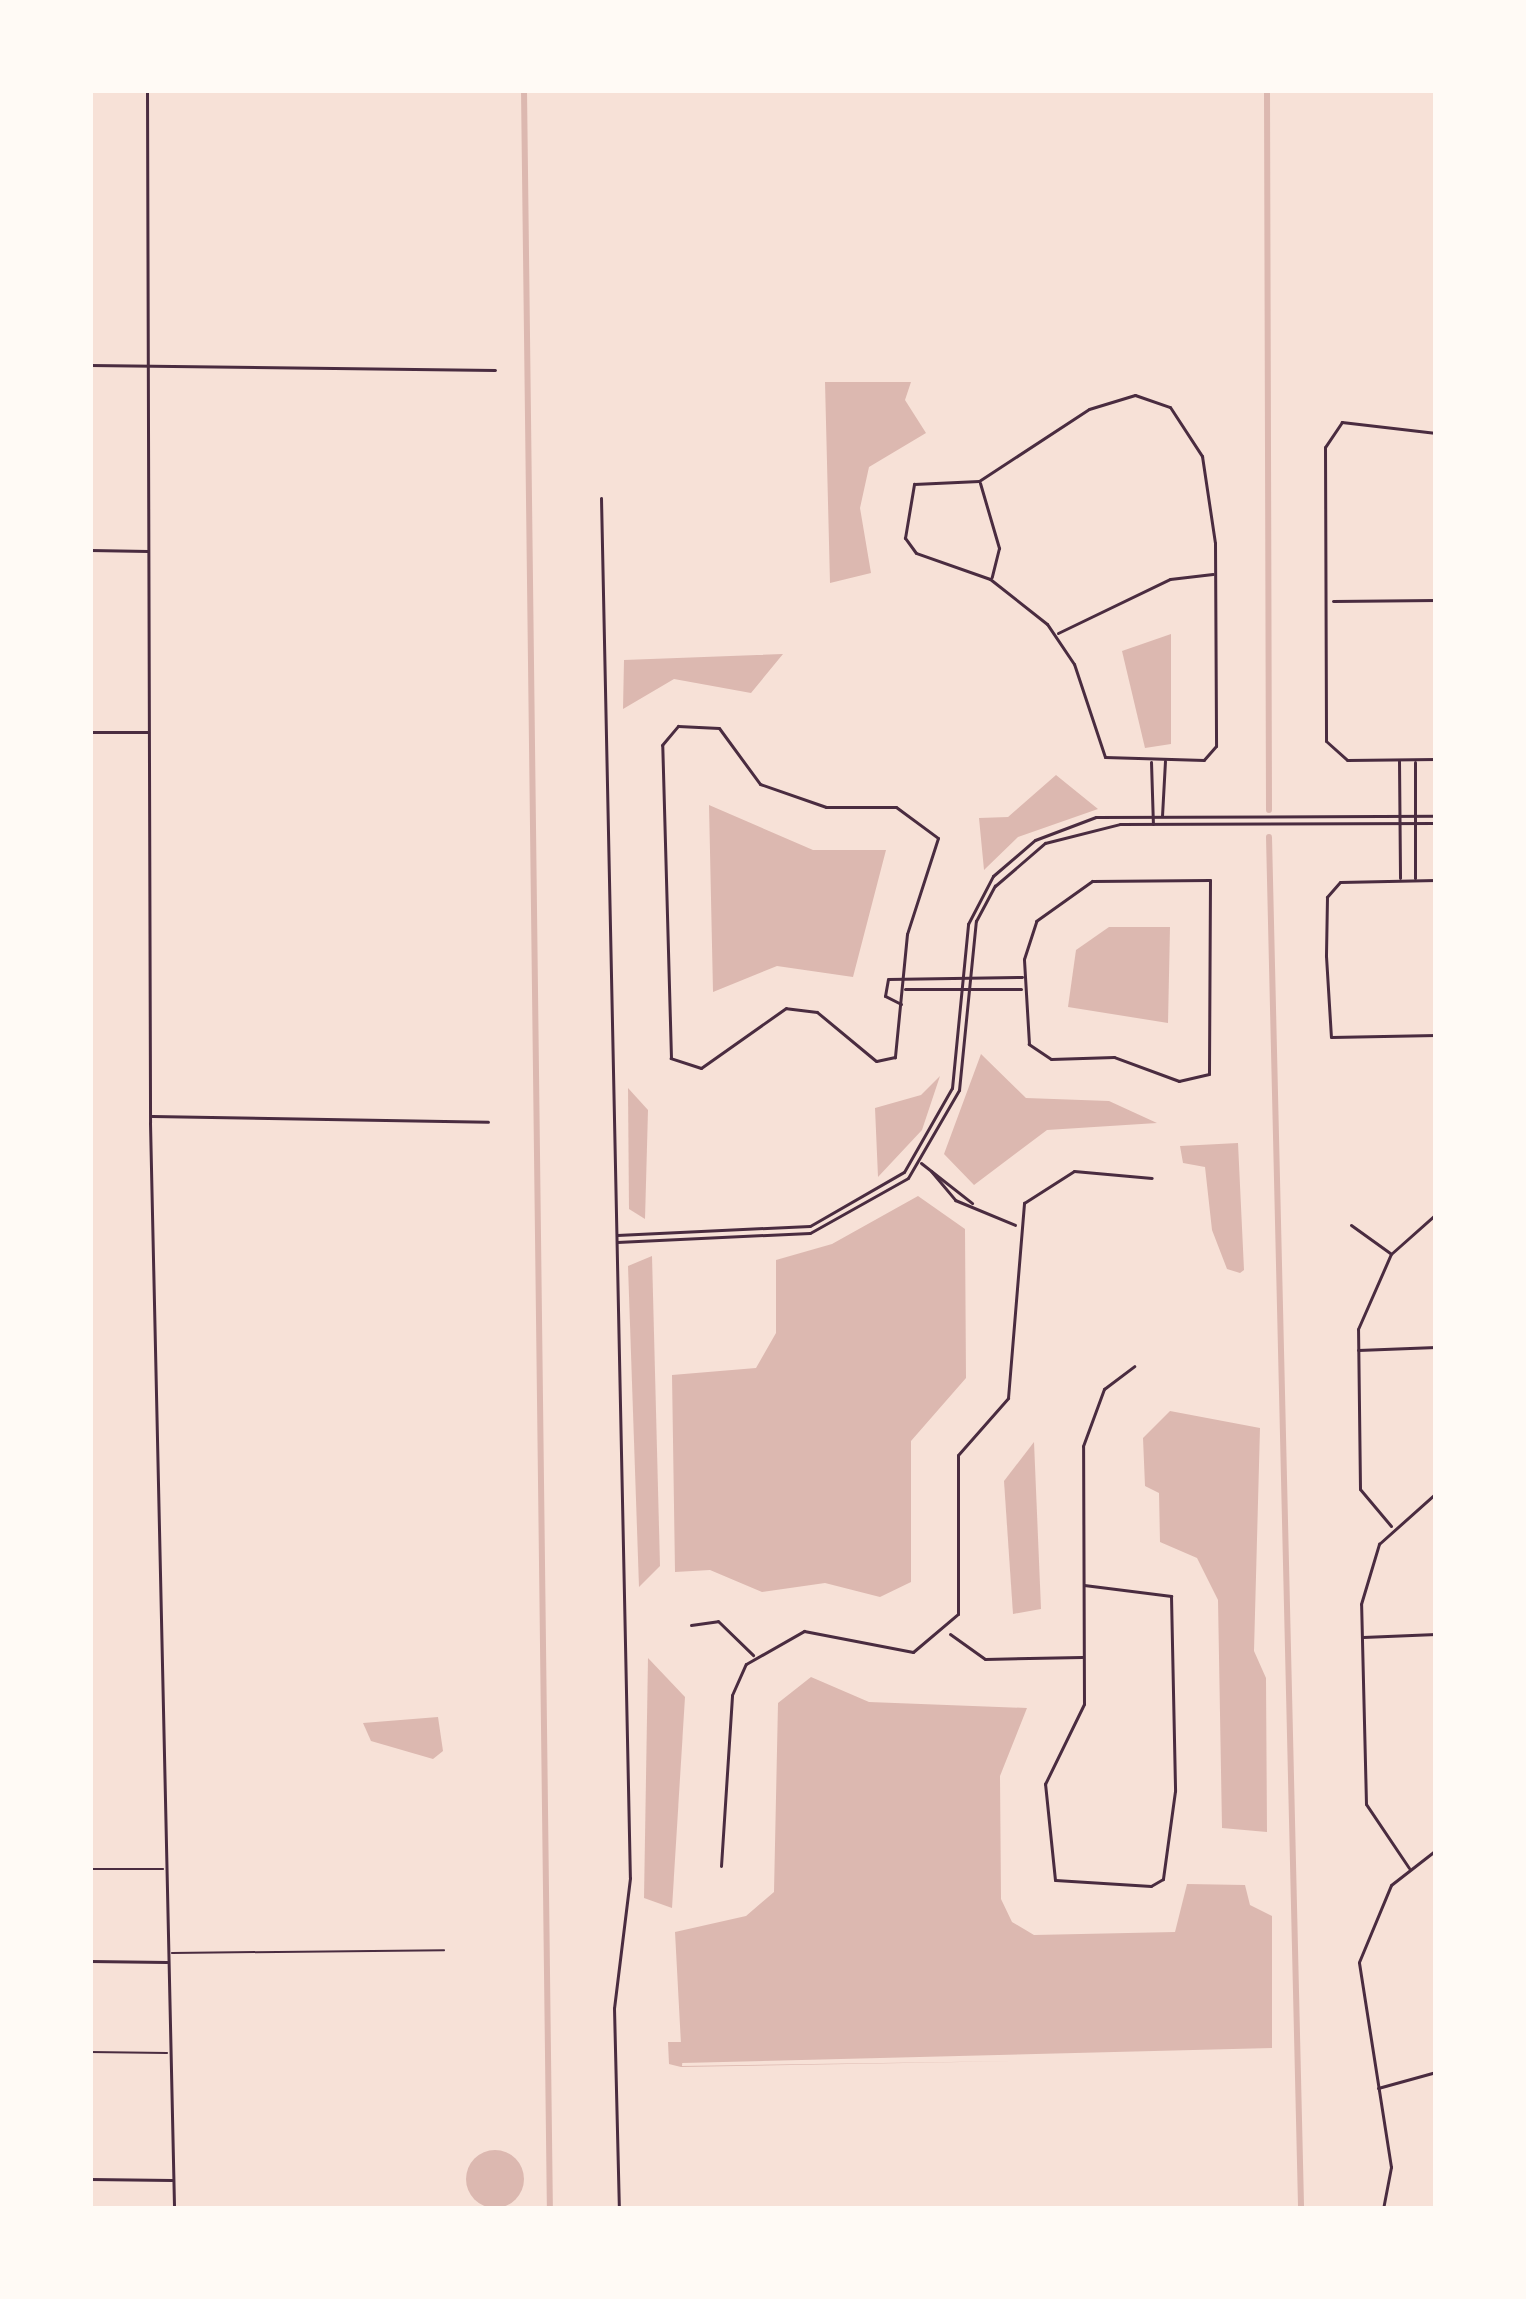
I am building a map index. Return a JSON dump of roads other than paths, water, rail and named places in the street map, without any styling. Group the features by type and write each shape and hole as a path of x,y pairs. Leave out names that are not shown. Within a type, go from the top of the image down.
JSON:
{"street":[{"path":"147,90 150,1123 174,2209"},
{"path":"90,364 495,370"},
{"path":"1151,398 1197,439 1215,574 1215,754 1165,760 1105,757 1055,635 991,579 916,554 905,538 914,484 980,482 1106,400 1151,398"},
{"path":"1436,433 1342,422 1325,433 1332,601 1326,741 1339,758 1436,760"},
{"path":"980,482 1000,557 991,579"},
{"path":"601,498 630,1878 614,1988 619,2209"},
{"path":"90,550 148,550"},
{"path":"1055,635 1170,579 1215,574"},
{"path":"1332,601 1436,600"},
{"path":"719,728 760,784 826,807 896,806 938,838 903,988 902,1048 886,1061 817,1012 786,1008 701,1068 676,1065 669,730 719,728"},
{"path":"90,733 149,732"},
{"path":"1150,760 1153,824"},
{"path":"1162,824 1165,760"},
{"path":"1400,760 1400,879"},
{"path":"1414,760 1415,879"},
{"path":"615,1242 810,1233 865,1212 918,1160 952,1088 963,978 978,899 1010,858 1070,824 1153,816 1436,819"},
{"path":"963,978 976,921 1017,865 1086,828 1402,819"},
{"path":"1200,877 1215,889 1217,1051 1199,1081 1114,1057 1039,1054 1024,1030 1023,989 1036,921 1092,881 1200,877"},
{"path":"1436,880 1340,882 1327,897 1327,1020 1343,1043 1436,1035"},
{"path":"903,1004 885,987 902,977 1024,977"},
{"path":"903,988 1023,989"},
{"path":"150,1116 488,1122"},
{"path":"615,1234 810,1226 862,1205 918,1160"},
{"path":"918,1160 945,1192 1015,1225"},
{"path":"931,1171 955,1180 973,1206"},
{"path":"721,1866 732,1695 754,1656 804,1631 899,1654 948,1632 962,1597 958,1455 990,1427 1011,1385 1015,1225 1055,1176 1152,1178"},
{"path":"945,1192 955,1180"},
{"path":"1391,1526 1360,1489 1356,1349 1391,1254 1436,1214"},
{"path":"1351,1225 1391,1254"},
{"path":"1356,1349 1436,1347"},
{"path":"1084,1586 1171,1596 1175,1791 1163,1879 1151,1886 1066,1887 1048,1868 1047,1768 1084,1704 1083,1446 1104,1389 1134,1366"},
{"path":"1408,1868 1366,1804 1362,1587 1391,1526 1436,1493"},
{"path":"691,1625 718,1621 754,1656"},
{"path":"948,1632 985,1659 1083,1657"},
{"path":"1362,1637 1436,1634"},
{"path":"1383,2209 1391,2167 1359,1962 1372,1916 1408,1868 1436,1850"},
{"path":"90,1961 169,1962"},
{"path":"1376,2088 1436,2072"},
{"path":"90,2179 173,2180"}],"lane":[{"path":"90,1869 166,1869"},
{"path":"168,1953 444,1950"},
{"path":"90,2052 171,2053"}],"waterway":[{"path":"524,90 550,2209"},
{"path":"1267,90 1269,810"},
{"path":"1269,837 1301,2209"}]}
